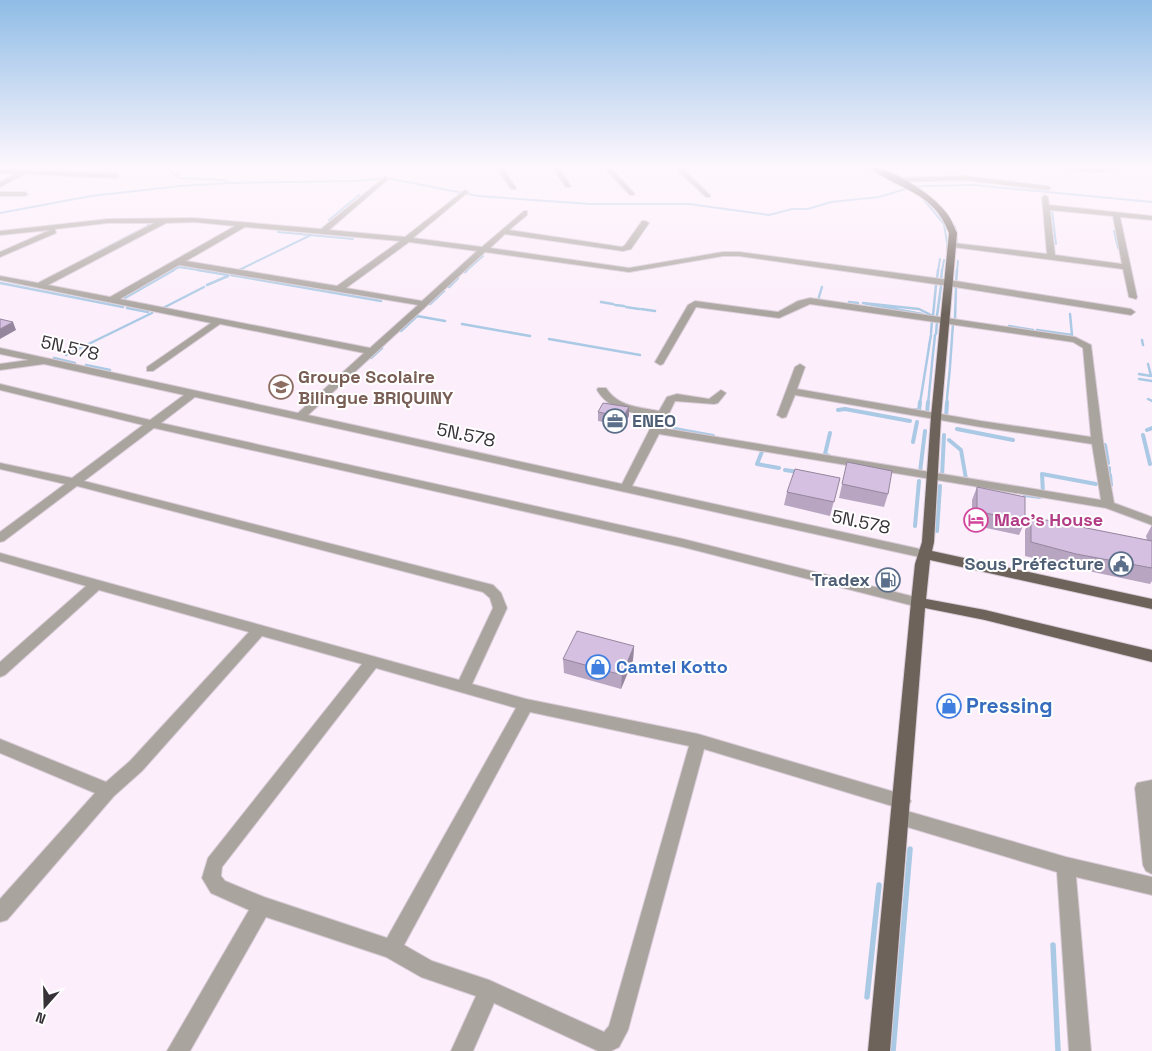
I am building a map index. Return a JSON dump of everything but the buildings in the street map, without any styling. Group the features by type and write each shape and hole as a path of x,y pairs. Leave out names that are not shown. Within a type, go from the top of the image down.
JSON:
{"main road":[{"path":"878,1051 918,602 924,554 928,542 936,417 953,245 952,228 945,216"},
{"path":"924,554 1152,604"},
{"path":"918,602 986,616 1152,656"}],"street":[{"path":"323,231 340,216"},
{"path":"339,289 435,216"},
{"path":"300,417 486,250 521,216"},
{"path":"1047,216 1051,258"},
{"path":"1116,216 1132,297"},
{"path":"1134,216 1152,218"},
{"path":"39,286 166,219"},
{"path":"0,234 67,224 166,219 407,239 629,270 723,254 738,254 949,283 1131,312"},
{"path":"504,232 623,249 628,247 645,222"},
{"path":"0,255 67,224"},
{"path":"112,300 244,224"},
{"path":"953,245 1127,267"},
{"path":"179,262 426,304"},
{"path":"0,278 373,352"},
{"path":"660,362 692,305 695,304 779,315 786,313 803,302 810,302 1076,340 1088,347 1097,442 1108,505"},
{"path":"150,370 219,321"},
{"name":"5N.578","path":"0,350 192,394 924,554"},
{"path":"0,368 48,361"},
{"path":"782,415 800,367"},
{"path":"0,387 152,424 683,543 918,602"},
{"path":"602,390 604,397 608,401 617,405 663,415"},
{"path":"790,391 936,417 1097,442"},
{"path":"625,489 673,398 709,402 714,401 721,393"},
{"path":"0,538 192,394"},
{"path":"656,430 1108,505 1152,521"},
{"path":"0,466 74,482 488,588 495,593 500,608 464,687"},
{"path":"0,557 526,705 698,742 1066,866 1152,886"},
{"path":"0,672 97,584"},
{"path":"0,913 108,791 136,766 260,629"},
{"path":"373,661 214,864 212,878 218,887 262,906 391,949 428,970 489,990 604,1043 612,1040 618,1030 698,742"},
{"path":"391,949 526,705"},
{"path":"0,746 108,791"},
{"path":"1152,787 1143,788 1152,865"},
{"path":"1066,866 1080,1051"},
{"path":"178,1051 262,906"},
{"path":"462,1051 489,990"}],"waterway":[{"path":"329,220 334,216"},
{"path":"937,216 944,224 947,243"},
{"path":"1053,216 1056,244"},
{"path":"94,254 148,226 148,222"},
{"path":"955,226 957,244"},
{"path":"1114,231 1118,248"},
{"path":"278,232 311,235"},
{"path":"239,270 237,271 311,235"},
{"path":"311,235 353,239"},
{"path":"947,245 947,252"},
{"path":"466,271 483,256"},
{"path":"938,271 940,259"},
{"path":"942,271 944,260"},
{"path":"957,271 958,261"},
{"path":"171,271 179,267 205,271"},
{"path":"125,298 174,270"},
{"path":"198,270 228,275"},
{"path":"937,280 938,270"},
{"path":"941,280 942,270"},
{"path":"956,283 957,270"},
{"path":"231,275 381,301"},
{"path":"207,285 228,276"},
{"path":"449,287 458,278"},
{"path":"0,283 123,307"},
{"path":"922,314 863,303 919,309 933,316 936,285"},
{"path":"937,316 941,286"},
{"path":"163,308 204,287"},
{"path":"821,300 818,300 822,287"},
{"path":"956,287 955,319 960,321"},
{"path":"430,304 444,291"},
{"path":"601,302 613,304"},
{"path":"849,302 858,303"},
{"path":"615,305 624,306"},
{"path":"626,307 639,309"},
{"path":"127,308 148,312"},
{"path":"641,309 655,311"},
{"path":"66,355 152,313"},
{"path":"1037,330 1072,335 1070,314"},
{"path":"401,331 417,316 445,321"},
{"path":"931,333 932,321"},
{"path":"936,334 937,322"},
{"path":"462,324 530,336"},
{"path":"952,337 953,324"},
{"path":"1009,326 1033,330"},
{"path":"929,346 931,335"},
{"path":"932,363 935,335"},
{"path":"950,366 952,338"},
{"path":"549,339 640,355"},
{"path":"1142,340 1143,345"},
{"path":"920,403 929,347"},
{"path":"371,358 382,348"},
{"path":"54,358 75,363"},
{"path":"929,394 932,364"},
{"path":"1139,374 1151,376 1148,364"},
{"path":"86,365 110,370"},
{"path":"947,398 950,367"},
{"path":"1139,379 1152,381"},
{"path":"928,403 929,395"},
{"path":"1148,399 1152,401"},
{"path":"915,410 919,411 920,402"},
{"path":"927,413 928,402"},
{"path":"946,418 947,402"},
{"path":"838,410 845,409 910,421"},
{"path":"913,442 917,422"},
{"path":"664,427 713,436"},
{"path":"1147,430 1152,428"},
{"path":"957,429 1013,440"},
{"path":"918,473 920,472 925,431"},
{"path":"829,456 825,454 830,433"},
{"path":"944,435 942,476 944,477"},
{"path":"1143,435 1150,464"},
{"path":"949,440 961,450 966,479 969,480"},
{"path":"1105,445 1108,463"},
{"path":"763,449 757,464 779,468"},
{"path":"1109,468 1109,474"},
{"path":"785,470 798,472"},
{"path":"1043,493 1042,474 1096,484"},
{"path":"1110,475 1111,485"},
{"path":"915,526 919,481"},
{"path":"937,531 940,486"},
{"path":"1025,495 1040,497"},
{"path":"893,1051 910,849"},
{"path":"867,997 879,885"},
{"path":"1053,945 1058,1051"}],"place":[{"name":"Groupe Scolaire Bilingue BRIQUINY","path":"281,387"},
{"name":"ENEO","path":"615,421"},
{"name":"Mac’s House","path":"976,520"},
{"name":"Sous Préfecture","path":"1121,564"},
{"name":"Tradex","path":"888,580"},
{"name":"Camtel Kotto","path":"598,667"},
{"name":"Pressing","path":"949,706"}]}
